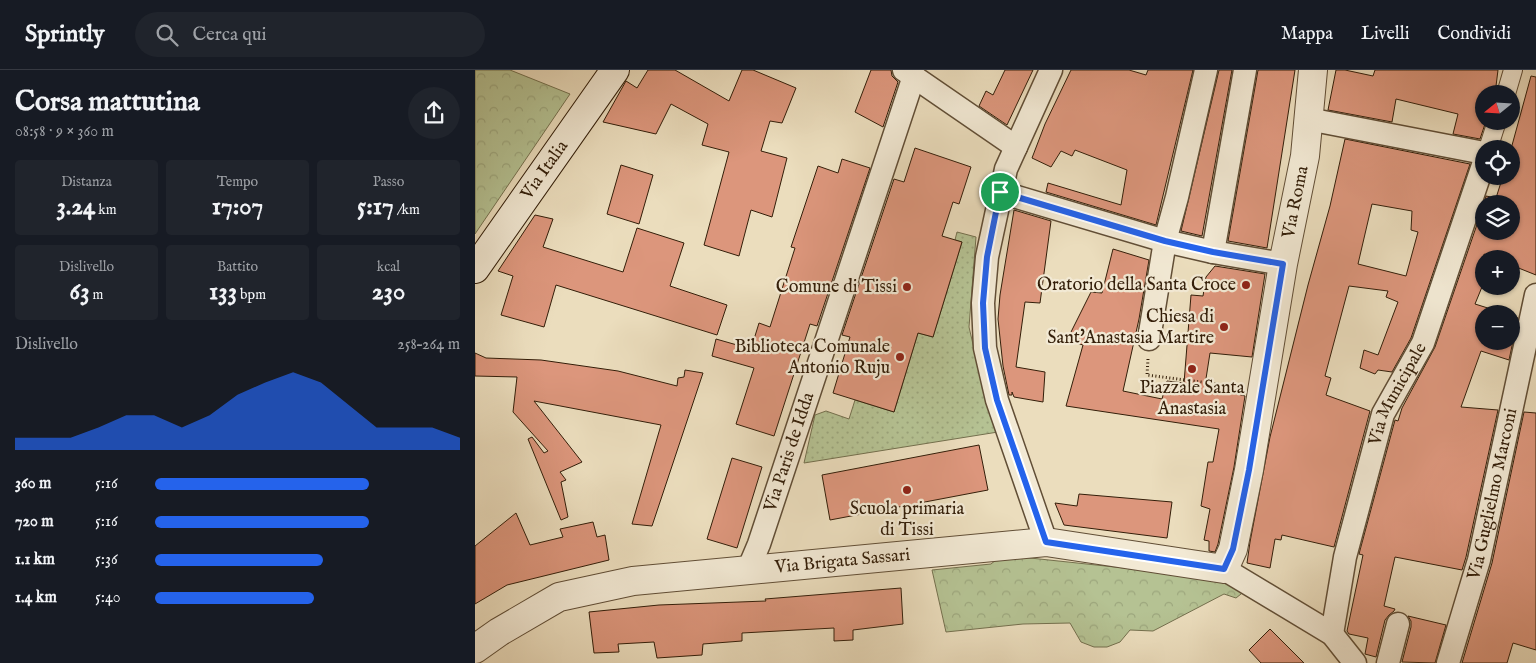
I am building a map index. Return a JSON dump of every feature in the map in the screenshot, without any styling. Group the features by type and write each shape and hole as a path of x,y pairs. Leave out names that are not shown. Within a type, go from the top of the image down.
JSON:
{"street":[{"name":"Via Italia","path":"475,269 615,70"},
{"path":"1046,542 997,400 985,348 983,303 987,257 1006,169 1051,70"},
{"path":"1149,338 1165,241 1206,70"},
{"path":"1213,252 1245,70"},
{"name":"Via Roma","path":"1224,569 1233,549 1249,470 1283,264 1305,156 1313,70"},
{"path":"1509,85 1513,70"},
{"path":"909,73 1016,147"},
{"name":"Via Paris de Idda","path":"748,570 759,544 909,73"},
{"path":"1308,119 1475,151"},
{"name":"Via Municipale","path":"1332,634 1345,557 1383,414 1423,343 1476,185"},
{"path":"1000,192 1165,241 1213,252 1283,264"},
{"name":"Via Guglielmo Marconi","path":"1448,663 1479,560 1536,295"},
{"name":"Via Brigata Sassari","path":"475,649 499,632 559,597 633,581 1046,542 1224,569"},
{"path":"1224,569 1332,634 1355,663"},
{"path":"1388,663 1398,624"}],"path":[{"path":"1149,338 1147,375 1262,390"}],"green space":[{"path":"475,70 510,70 570,94 475,234"},
{"path":"957,232 976,237 969,327 978,366 998,432 804,463 815,415 826,411 849,419 855,400 894,412 918,333 933,337 962,242 955,240"},
{"path":"1002,555 1218,578 1246,590 1236,598 1224,594 1153,631 1130,630 1120,642 1107,647 1094,647 1081,642 1070,623 1023,624 946,632 932,570 991,564"}],"building":[{"path":"648,70 675,70 729,101 742,70 753,70 796,88 782,123 770,121 761,151 787,158 772,217 751,210 739,256 704,245 729,152 702,145 708,124 671,104 656,134 603,122 626,81 637,88"},
{"path":"871,70 891,70 892,76 898,82 883,127 855,112"},
{"path":"1005,70 1033,70 1007,125 979,106 986,91 993,95"},
{"path":"1071,70 1129,70 1146,75 1148,70 1193,70 1156,225 1046,192 1048,183 1121,205 1127,170 1075,150 1072,156 1061,151 1051,167 1032,158 1045,124"},
{"path":"1219,70 1232,70 1202,236 1181,231"},
{"path":"1258,70 1295,70 1267,248 1228,241"},
{"path":"1336,70 1373,76 1375,70 1498,70 1496,85 1475,85 1475,130 1483,130 1480,139 1453,134 1458,114 1396,99 1392,122 1328,110"},
{"path":"1531,76 1536,77 1536,275 1520,269 1520,250 1475,250 1475,295 1479,295 1475,304 1478,305 1475,305 1475,350 1511,350 1509,360 1481,351 1461,407 1498,410 1466,557 1462,570 1395,557 1384,606 1395,609 1385,620 1376,657 1365,654 1368,638 1349,634 1347,631 1363,555 1359,554 1395,420 1398,421 1402,408 1435,347 1475,230 1475,240 1520,240 1520,195 1497,195 1500,185 1520,185 1520,140 1513,140 1516,130 1520,130 1520,116"},
{"path":"1345,139 1470,164 1411,338 1392,372 1378,370 1375,374 1360,368 1364,350 1378,355 1398,302 1386,297 1388,291 1349,286 1325,376 1331,378 1326,395 1370,411 1334,547 1282,535 1281,540 1275,539 1270,568 1247,563 1250,542 1270,437 1330,206","holes":["1372,204 1412,211 1411,230 1418,232 1406,276 1358,264"]},
{"name":"Comune di Tissi","path":"915,148 971,167 959,204 953,202 942,236 962,242 933,337 918,333 894,412 833,393 850,337 842,335 894,179 904,182"},
{"path":"842,159 870,168 817,326 810,324 774,436 736,424 754,368 712,356 716,339 751,349 759,323 770,327 795,248 791,247 818,166 838,173"},
{"path":"621,165 653,175 639,224 607,214"},
{"path":"1014,210 1051,221 1040,303 1025,302 1016,367 1045,372 1043,402 1014,397 1012,392 1012,395 1009,395 1003,366 998,319 1000,295"},
{"path":"535,215 553,219 543,247 623,272 637,228 684,243 670,286 727,305 717,335 556,285 544,327 501,315 513,276 498,271"},
{"path":"1113,249 1149,260 1139,319 1123,391 1162,399 1167,381 1184,383 1191,295 1203,296 1206,277 1215,266 1265,274 1252,357 1210,353 1205,385 1245,396 1234,467 1215,552 1209,551 1209,541 1204,540 1210,509 1201,506 1208,462 1213,462 1219,429 1066,406 1083,345 1067,340 1091,292 1102,293"},
{"path":"475,353 486,358 541,360 618,371 677,386 678,378 684,377 685,370 703,373 652,526 632,524 661,425 534,401 582,462 560,472 566,480 561,482 568,517 561,520 528,439 532,437 544,453 548,451 513,412 517,377 475,376"},
{"path":"1524,412 1536,413 1536,650 1513,643 1507,663 1462,663 1492,563"},
{"path":"979,445 988,490 830,520 822,475"},
{"path":"732,458 762,467 737,548 707,539"},
{"path":"1079,494 1172,502 1167,538 1064,525 1055,503 1077,506"},
{"path":"516,513 530,545 563,537 560,529 593,522 597,537 605,535 609,560 507,585 475,604 475,546"},
{"path":"901,588 903,624 853,630 853,640 834,641 834,628 742,633 742,641 703,644 702,655 657,658 654,642 618,644 619,652 594,653 589,612 659,605 766,601 765,599"},
{"path":"1408,616 1446,625 1435,663 1402,662 1411,627 1411,621"},
{"path":"1270,629 1304,663 1261,663 1249,650"}],"place":[{"name":"Oratorio della Santa Croce","path":"1246,285"},
{"name":"Comune di Tissi","path":"907,287"},
{"name":"Chiesa di Sant'Anastasia Martire","path":"1224,327"},
{"name":"Biblioteca Comunale Antonio Ruju","path":"900,357"},
{"name":"Piazzale Santa Anastasia","path":"1192,369"},
{"name":"Scuola primaria di Tissi","path":"907,490"}],"route":[{"path":"1000,192 1165,241 1213,252 1283,264 1249,470 1233,549 1224,569 1046,542 997,400 985,348 983,303 987,257 1000,192"}]}
